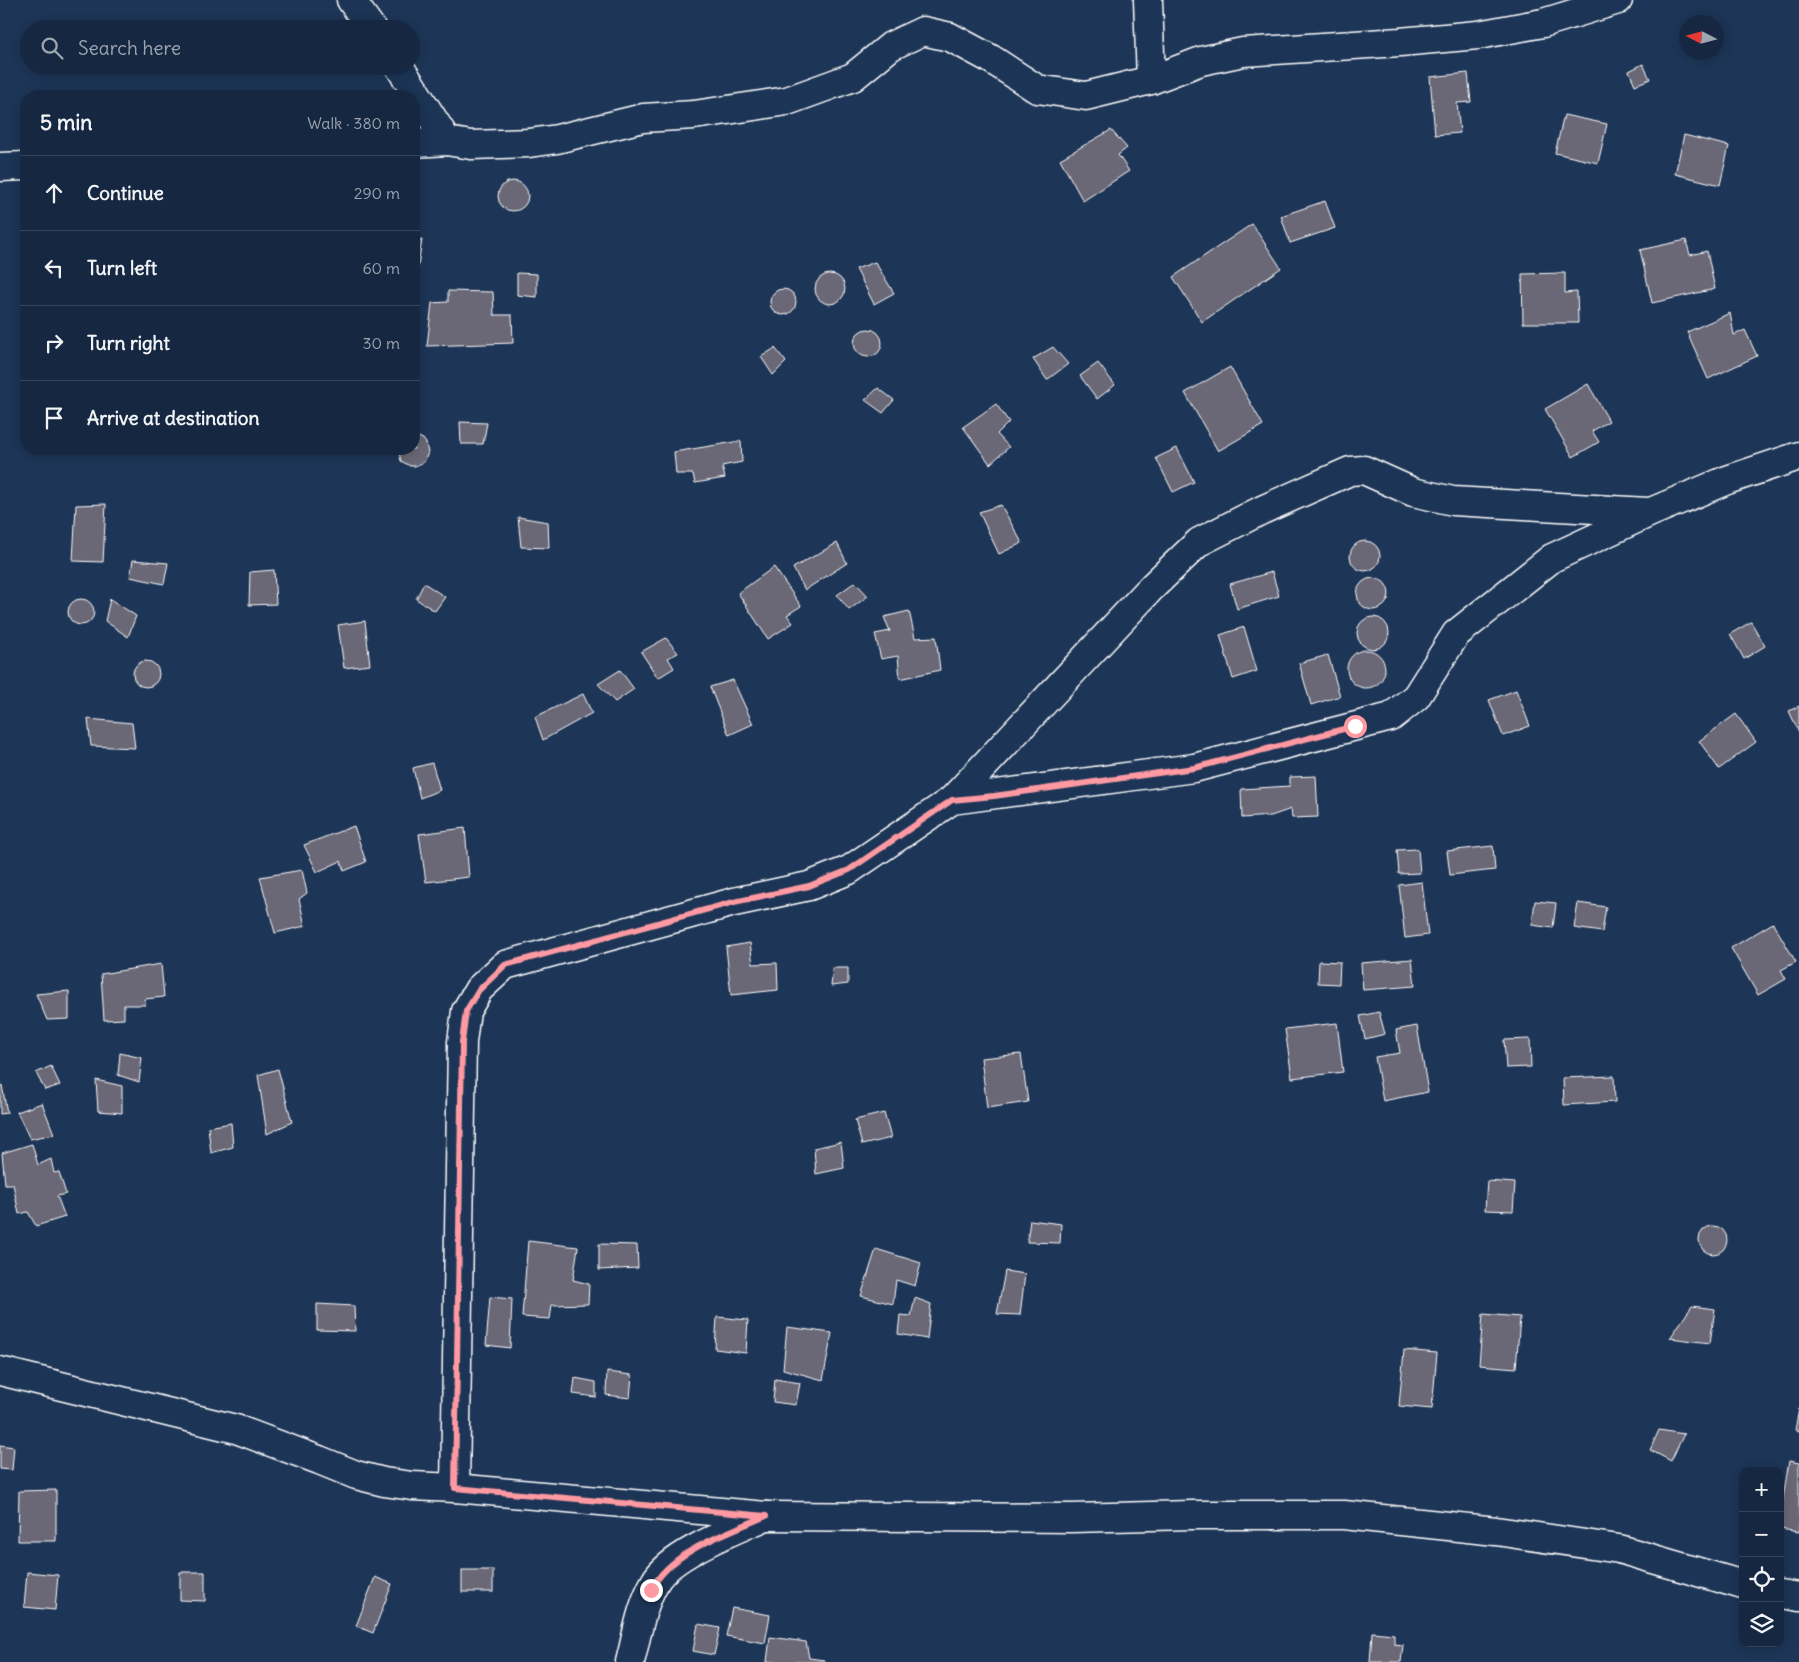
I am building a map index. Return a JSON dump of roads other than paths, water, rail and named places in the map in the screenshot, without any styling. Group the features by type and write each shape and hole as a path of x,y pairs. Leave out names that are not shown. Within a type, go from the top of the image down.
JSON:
{"street":[{"path":"351,0 365,20"},
{"path":"1148,0 1151,80"},
{"path":"420,143 447,141 471,145 529,143 557,139 643,118 694,115 787,101 854,77 891,46 923,31 950,37 991,59 1037,89 1086,96 1151,80 1201,62 1244,52 1478,35 1543,23 1618,0"},
{"path":"405,75 414,90"},
{"path":"420,99 447,141"},
{"path":"0,167 20,166"},
{"path":"952,800 994,796 1194,768 1391,717 1416,697 1456,634 1552,558 1651,512 1727,480 1799,456"},
{"path":"455,1488 462,1042 466,1011 479,990 505,965 734,902 809,886 849,870 952,800 1152,587 1199,542 1262,510 1350,471 1364,470 1413,492 1453,501 1651,512"},
{"path":"0,1371 236,1429 356,1475 412,1486 455,1488 766,1516 1071,1518 1192,1515 1344,1515 1496,1530 1619,1549 1739,1583"},
{"path":"630,1662 645,1602 656,1579 678,1558 722,1535 766,1516"},
{"path":"1784,1595 1799,1597"}]}
